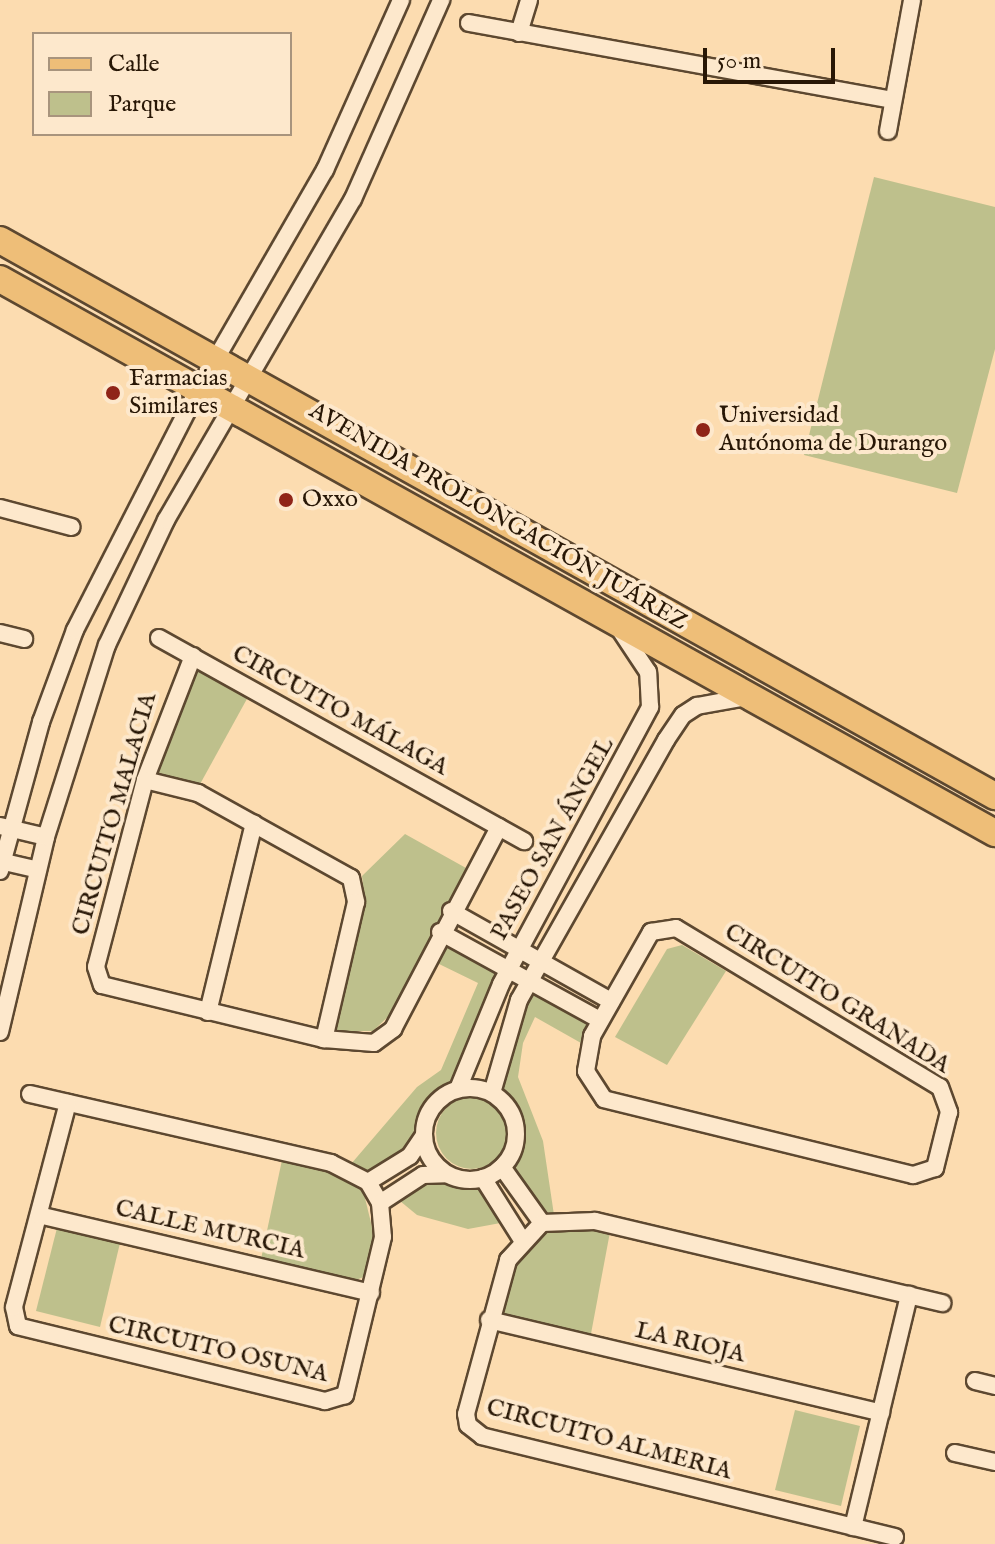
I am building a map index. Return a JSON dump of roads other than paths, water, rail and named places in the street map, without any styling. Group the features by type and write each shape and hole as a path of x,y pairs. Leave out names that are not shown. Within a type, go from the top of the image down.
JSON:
{"main road":[{"name":"AVENIDA PROLONGACIÓN JUÁREZ","path":"0,240 995,796"},
{"name":"AVENIDA PROLONGACIÓN JUÁREZ","path":"0,279 995,833"},
{"path":"894,779 913,750"}],"street":[{"path":"38,870 1,864 6,827 75,630 199,388 325,170 401,0"},
{"path":"0,1032 46,837 78,724 112,633 166,520 353,199 441,0"},
{"path":"519,33 529,0"},
{"path":"888,131 912,0"},
{"path":"469,23 892,100"},
{"path":"0,508 72,527"},
{"name":"PASEO SAN ÁNGEL","path":"458,1089 508,970 650,707 648,672 609,616"},
{"path":"0,633 24,639"},
{"name":"CIRCUITO MÁLAGA","path":"159,638 524,841"},
{"name":"CIRCUITO MALACIA","path":"193,656 145,780 96,967 102,985 208,1012"},
{"name":"PASEO SAN ÁNGEL","path":"492,1093 505,1037 528,982 683,715 715,700 747,697"},
{"path":"145,780 198,793 346,873 355,884 356,902 324,1039"},
{"path":"254,824 208,1012 324,1039 358,1043 384,1038 499,827"},
{"path":"6,827 46,837"},
{"path":"451,911 611,1001"},
{"name":"CIRCUITO GRANADA","path":"676,928 940,1087 949,1112 938,1163 930,1172 913,1175 604,1099 586,1071 600,1020 651,932 676,928"},
{"path":"440,932 600,1020"},
{"path":"30,1094 331,1163 368,1182 410,1156 423,1137 432,1106 458,1089 492,1093 508,1108 516,1128 514,1149 502,1167 483,1178 423,1175 380,1203"},
{"name":"CIRCUITO OSUNA","path":"68,1103 13,1314 24,1330 325,1401 340,1399 349,1391 383,1237 380,1203 368,1182"},
{"path":"423,1137 430,1158 446,1174"},
{"path":"502,1167 542,1223 595,1221 942,1303"},
{"path":"483,1178 522,1240"},
{"name":"CALLE MURCIA","path":"39,1215 371,1293"},
{"name":"CIRCUITO ALMERIA","path":"542,1223 522,1240 508,1260 489,1320 466,1414 473,1431 895,1537"},
{"path":"853,1527 909,1295"},
{"name":"LA RIOJA","path":"489,1320 881,1413"},
{"path":"975,1381 995,1386"},
{"path":"955,1453 995,1462"}],"place":[{"name":"Farmacias Similares","path":"113,393"},
{"name":"Universidad Autónoma de Durango","path":"703,430"},
{"name":"Oxxo","path":"286,500"}]}
